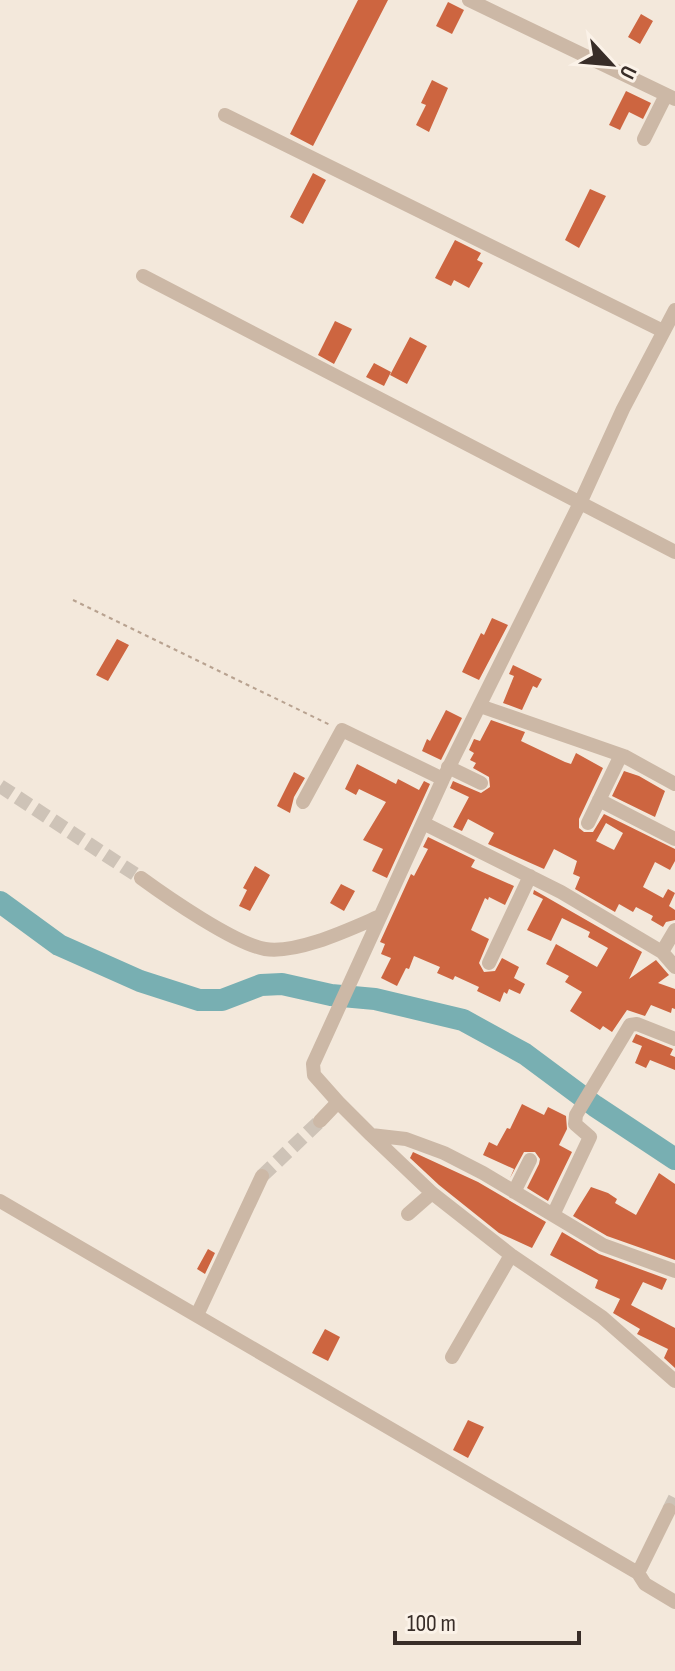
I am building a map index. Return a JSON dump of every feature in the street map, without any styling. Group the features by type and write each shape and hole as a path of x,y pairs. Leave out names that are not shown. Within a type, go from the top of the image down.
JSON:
{"street":[{"path":"469,0 489,4 670,97 644,139"},
{"path":"225,115 663,331"},
{"path":"143,276 675,552"},
{"path":"675,310 446,773 313,1064 314,1075 338,1102 432,1193 511,1255 602,1317 675,1381"},
{"path":"480,706 621,755 675,784"},
{"path":"303,802 342,730 446,773 481,783"},
{"path":"588,823 621,755"},
{"path":"599,800 675,839"},
{"path":"423,823 530,876 662,952 675,967"},
{"path":"489,963 530,876"},
{"path":"141,878 219,929 263,949 289,947 315,940 378,917"},
{"path":"662,952 675,930"},
{"path":"553,1215 590,1137 575,1124 576,1115 630,1025 637,1024 675,1039"},
{"path":"320,1121 338,1102"},
{"path":"371,1135 406,1139 444,1153 603,1245 675,1271"},
{"path":"514,1192 530,1160"},
{"path":"197,1315 262,1176"},
{"path":"408,1214 432,1193"},
{"path":"0,1201 638,1573 645,1584 675,1602"},
{"path":"452,1357 511,1255"},
{"path":"638,1573 669,1510"}],"path":[{"path":"73,600 342,730"}],"building":[{"path":"358,0 388,0 313,146 290,134"},
{"path":"448,2 464,10 452,34 436,26"},
{"path":"641,14 653,21 640,44 628,37"},
{"path":"432,80 448,88 429,132 416,125 426,105 421,103"},
{"path":"626,91 651,103 643,119 629,112 620,130 609,125"},
{"path":"313,173 326,180 303,224 290,217"},
{"path":"590,189 606,196 579,248 565,240"},
{"path":"455,240 481,253 477,260 483,263 469,288 454,280 451,286 435,278"},
{"path":"335,321 352,329 334,364 318,355"},
{"path":"410,337 427,346 407,384 390,375"},
{"path":"374,363 391,372 384,386 366,377"},
{"path":"492,618 508,625 479,680 462,672"},
{"path":"117,639 129,645 108,681 96,675"},
{"path":"513,665 542,679 537,688 533,686 522,710 503,703 514,676 509,674"},
{"path":"446,710 462,718 441,760 422,751"},
{"path":"491,720 525,732 521,741 565,762 571,764 576,753 603,768 579,819 579,828 584,832 593,832 604,814 675,849 675,861 670,870 655,862 643,887 663,898 668,889 675,893 669,906 675,910 675,920 666,922 663,927 651,920 653,916 636,907 633,912 619,904 615,912 575,889 580,877 573,874 577,861 554,849 544,869 488,844 494,833 468,819 462,831 453,827 469,797 450,788 453,781 481,793 490,787 489,777 473,768 476,763 470,760 474,753 469,750 474,739 480,741","holes":["606,823 623,833 614,850 596,841"]},
{"path":"357,764 396,784 398,779 419,790 424,781 430,784 387,878 372,871 383,849 363,840 386,802 359,789 356,795 345,789"},
{"path":"624,771 665,791 655,817 612,796"},
{"path":"294,772 305,778 294,797 290,813 277,806"},
{"path":"428,837 475,860 471,867 514,886 505,905 485,898 471,930 489,939 479,963 484,972 495,971 502,958 519,967 514,978 525,984 520,994 509,989 507,994 504,992 500,1002 477,991 479,987 455,976 453,980 437,973 440,967 414,956 397,986 381,978 391,958 381,954 385,944 380,942 411,874 414,876 428,849 423,847"},
{"path":"255,866 270,875 250,911 239,906 247,890 243,888"},
{"path":"341,884 355,891 344,911 330,903"},
{"path":"534,890 642,952 629,979 656,960 669,975 658,983 675,989 675,1009 672,1008 671,1013 651,1005 645,1016 627,1010 612,1032 603,1026 600,1030 570,1011 582,992 565,982 569,976 546,964 556,944 597,967 608,948 588,937 590,932 562,918 551,941 527,930 543,899 533,894"},
{"path":"636,1034 673,1049 670,1055 675,1057 675,1070 650,1060 646,1068 635,1063 642,1046 632,1042"},
{"path":"522,1104 544,1115 548,1107 566,1116 567,1129 559,1145 572,1152 548,1201 527,1188 539,1164 540,1159 535,1152 524,1152 510,1178 514,1169 483,1155 489,1142 497,1146 507,1128 510,1129"},
{"path":"413,1152 478,1182 546,1222 532,1248 499,1233 439,1185 410,1158"},
{"path":"659,1173 675,1184 675,1260 607,1236 573,1216 591,1187 608,1193 617,1199 615,1203 636,1215"},
{"path":"562,1232 599,1254 667,1279 662,1290 643,1282 631,1305 675,1328 675,1368 664,1358 668,1349 637,1334 640,1329 613,1313 620,1299 595,1288 598,1280 550,1255"},
{"path":"208,1249 215,1253 205,1274 197,1269"},
{"path":"325,1329 340,1337 328,1361 312,1353"},
{"path":"468,1420 484,1427 468,1458 453,1450"}],"waterway":[{"path":"0,902 59,945 140,981 199,1000 222,1000 261,985 282,984 331,995 375,999 463,1020 525,1054 595,1106 675,1159"}],"tunnel":[{"path":"0,786 141,878"},
{"path":"262,1176 320,1121"},
{"path":"669,1510 675,1498"}]}
